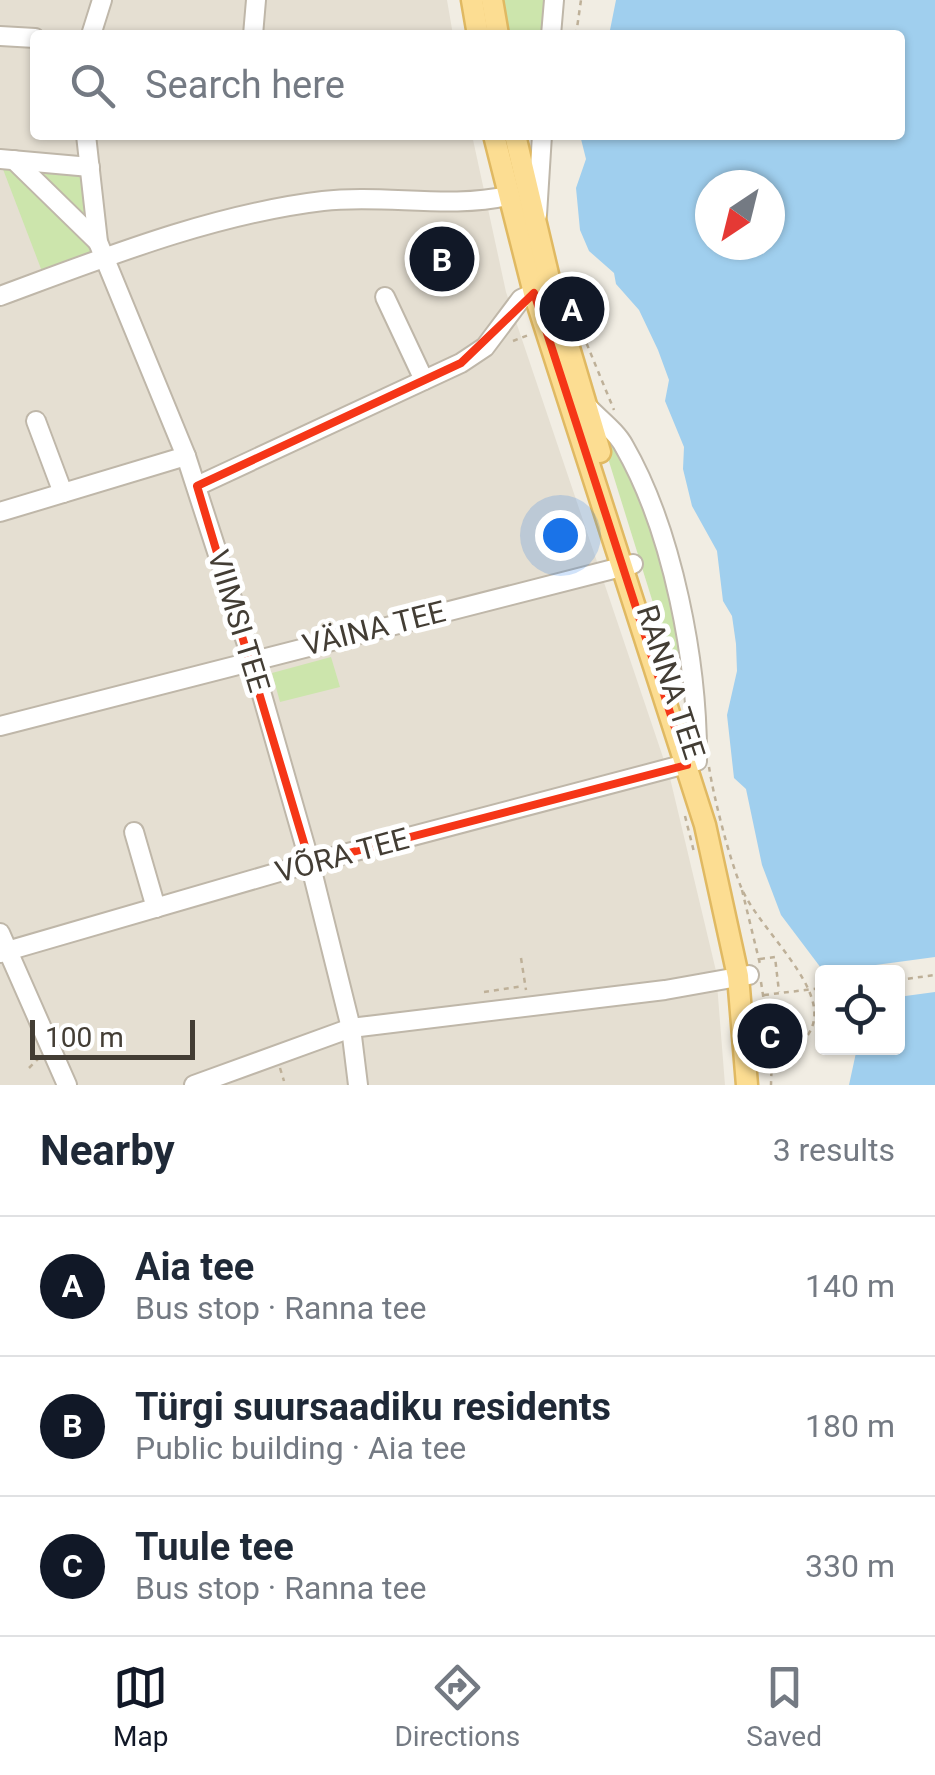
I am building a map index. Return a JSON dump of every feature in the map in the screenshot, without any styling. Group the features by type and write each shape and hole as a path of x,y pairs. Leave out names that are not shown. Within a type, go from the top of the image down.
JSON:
{"main road":[{"path":"472,0 477,30"},
{"path":"492,0 497,30"},
{"path":"495,140 506,196 542,290"},
{"path":"516,140 536,230 542,290"},
{"name":"RANNA TEE","path":"542,290 587,406 629,564"},
{"name":"RANNA TEE","path":"542,290 629,564 674,676 697,763 718,874 749,970 761,1085"},
{"name":"RANNA TEE","path":"747,1085 749,970"}],"street":[{"path":"93,30 102,0"},
{"path":"254,30 256,0"},
{"path":"551,30 554,0"},
{"path":"0,36 30,38"},
{"name":"VIIMSI TEE","path":"87,140 102,250 197,486 252,660 310,862 351,1028 358,1085"},
{"path":"536,230 542,140"},
{"path":"7,160 90,168"},
{"path":"7,160 102,250"},
{"path":"0,296 102,250 252,214 324,201 506,196"},
{"path":"197,486 424,380 485,347 521,299 542,290"},
{"path":"385,297 424,380"},
{"path":"587,406 624,445 670,559 674,676 697,763"},
{"path":"36,421 63,493"},
{"path":"0,512 186,456"},
{"name":"VÄINA TEE","path":"0,726 629,564"},
{"name":"VÕRA TEE","path":"2,945 156,908 310,862 697,763"},
{"path":"134,832 156,908"},
{"path":"2,945 67,1085"},
{"path":"194,1085 351,1028 528,1007 749,970"}],"path":[{"path":"577,30 581,0"},
{"path":"514,341 532,334 537,344"},
{"path":"697,763 742,889 795,971 812,990 816,1015 806,1041 772,1060"},
{"path":"682,804 696,858"},
{"path":"742,889 749,970 762,995 772,1060 771,1085"},
{"path":"749,970 775,957 780,993"},
{"path":"521,958 528,1007"},
{"path":"905,979 935,975"},
{"path":"484,992 525,986"},
{"path":"762,995 815,989"}],"highlighted area":[{"path":"534,293 687,765 310,863 197,486 461,363"}],"shaded area":[{"path":"0,0 447,0 452,30 30,30 30,140 473,140 506,292 670,778 716,971 725,1085 0,1085"}],"green space":[{"path":"499,0 546,0 543,30 504,30"},
{"path":"1,164 82,175 95,254 43,274"},
{"path":"607,435 623,458 648,513 683,661 677,668 672,664 602,439"},
{"path":"331,657 340,687 280,702 272,673"}],"water":[{"path":"616,0 935,0 935,957 876,965 819,965 781,915 762,865 746,789 734,778 727,715 737,671 732,616 723,601 717,551 692,506 683,469 684,447 665,401 669,380 639,310 616,284 614,273 589,251 580,230 576,188 586,159 581,140 905,140 905,30 610,30"},
{"path":"935,992 935,1085 849,1085 855,1055 905,1055 905,996"}],"place":[{"name":"Türgi suursaadiku residents","path":"442,259"},
{"name":"Aia tee","path":"572,309"},
{"name":"Tuule tee","path":"770,1036"}]}
